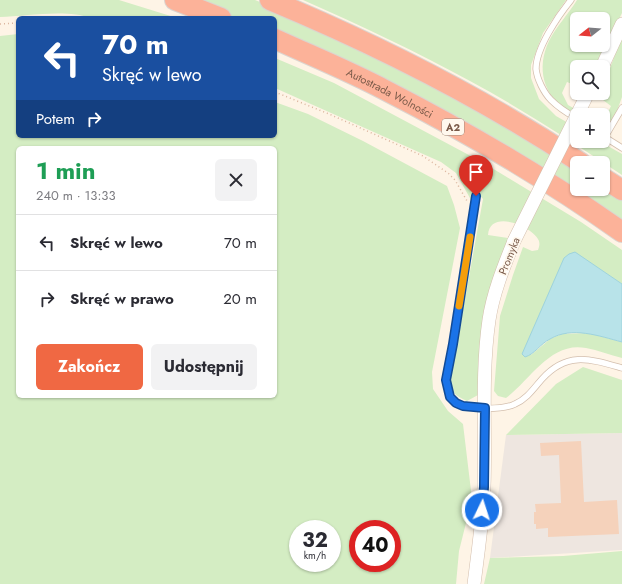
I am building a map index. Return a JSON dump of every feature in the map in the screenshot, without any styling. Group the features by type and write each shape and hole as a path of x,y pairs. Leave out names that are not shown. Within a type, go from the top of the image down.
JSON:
{"highway":[{"path":"175,0 216,16"},
{"path":"270,0 358,38 423,71 509,118 570,156"},
{"name":"Autostrada Wolności","path":"277,40 384,89 459,130 534,174 622,232"},
{"path":"610,182 622,190"}],"street":[{"path":"605,60 622,24"},
{"name":"Promyka","path":"474,584 484,487 484,373 489,318 504,265 514,241 570,129"}],"lane":[{"path":"570,115 550,99 540,84 536,70 538,56 547,37 571,0"},
{"path":"610,127 622,108"},
{"path":"610,140 622,148"},
{"path":"476,196 446,380 450,397 456,403 463,406 506,408 525,398 553,368 568,361 587,359 622,368"}],"path":[{"path":"0,24 16,23"},
{"path":"277,93 329,114 423,156 448,173 455,180 473,212"}],"shaded area":[{"path":"622,433 622,550 490,558 506,435"}],"green space":[{"path":"0,0 119,0 171,16 84,16 59,13 0,17"},
{"path":"188,0 255,0 368,49 570,162 570,196 610,196 610,192 622,197 622,225 277,35 277,16 231,16"},
{"path":"303,0 566,0 543,33 531,65 531,78 539,99 556,116 570,124 570,141 470,81 429,59"},
{"path":"577,0 622,0 622,13 610,37 610,12 570,12 570,52 602,52 598,60 570,60 570,83 567,82 562,93 568,105 573,108 570,108 569,112 553,98 544,81 543,61 545,51 555,31"},
{"path":"16,34 16,138 277,138 277,103 308,114 363,141 447,186 460,228 432,372 433,389 448,411 463,424 472,499 459,551 456,584 0,584 0,36"},
{"path":"622,36 622,97 614,119 610,121 611,106 603,100 610,100 610,68"},
{"path":"277,59 334,83 482,162 581,222 622,250 622,284 575,253 531,355 550,339 562,334 588,333 622,342 622,358 586,348 574,347 562,350 542,363 506,398 498,396 494,391 500,316 523,247 532,251 538,250 539,246 539,241 529,230 504,221 496,223 491,227 488,235 508,238 487,300 478,395 467,401 453,392 451,377 483,199 474,189 471,200 456,173 441,162 277,89"},
{"path":"610,147 622,154 622,175 610,167 610,156 594,156 582,148"},
{"path":"583,367 622,380 622,433 506,435 556,384"},
{"path":"622,551 622,584 484,584 490,558 563,556"}],"water":[{"path":"575,252 622,284 622,342 586,333 567,333 550,339 532,354 525,357 522,354 564,258"}],"building":[{"path":"581,441 584,502 617,500 619,534 548,537 548,528 536,529 536,524 534,524 534,512 536,512 535,504 561,503 559,455 541,456 540,443"}],"slow traffic":[{"path":"459,306 470,237"}],"route":[{"path":"476,196 466,266 446,380 447,390 450,397 456,403 463,406 485,408 484,487 482,510"}]}
